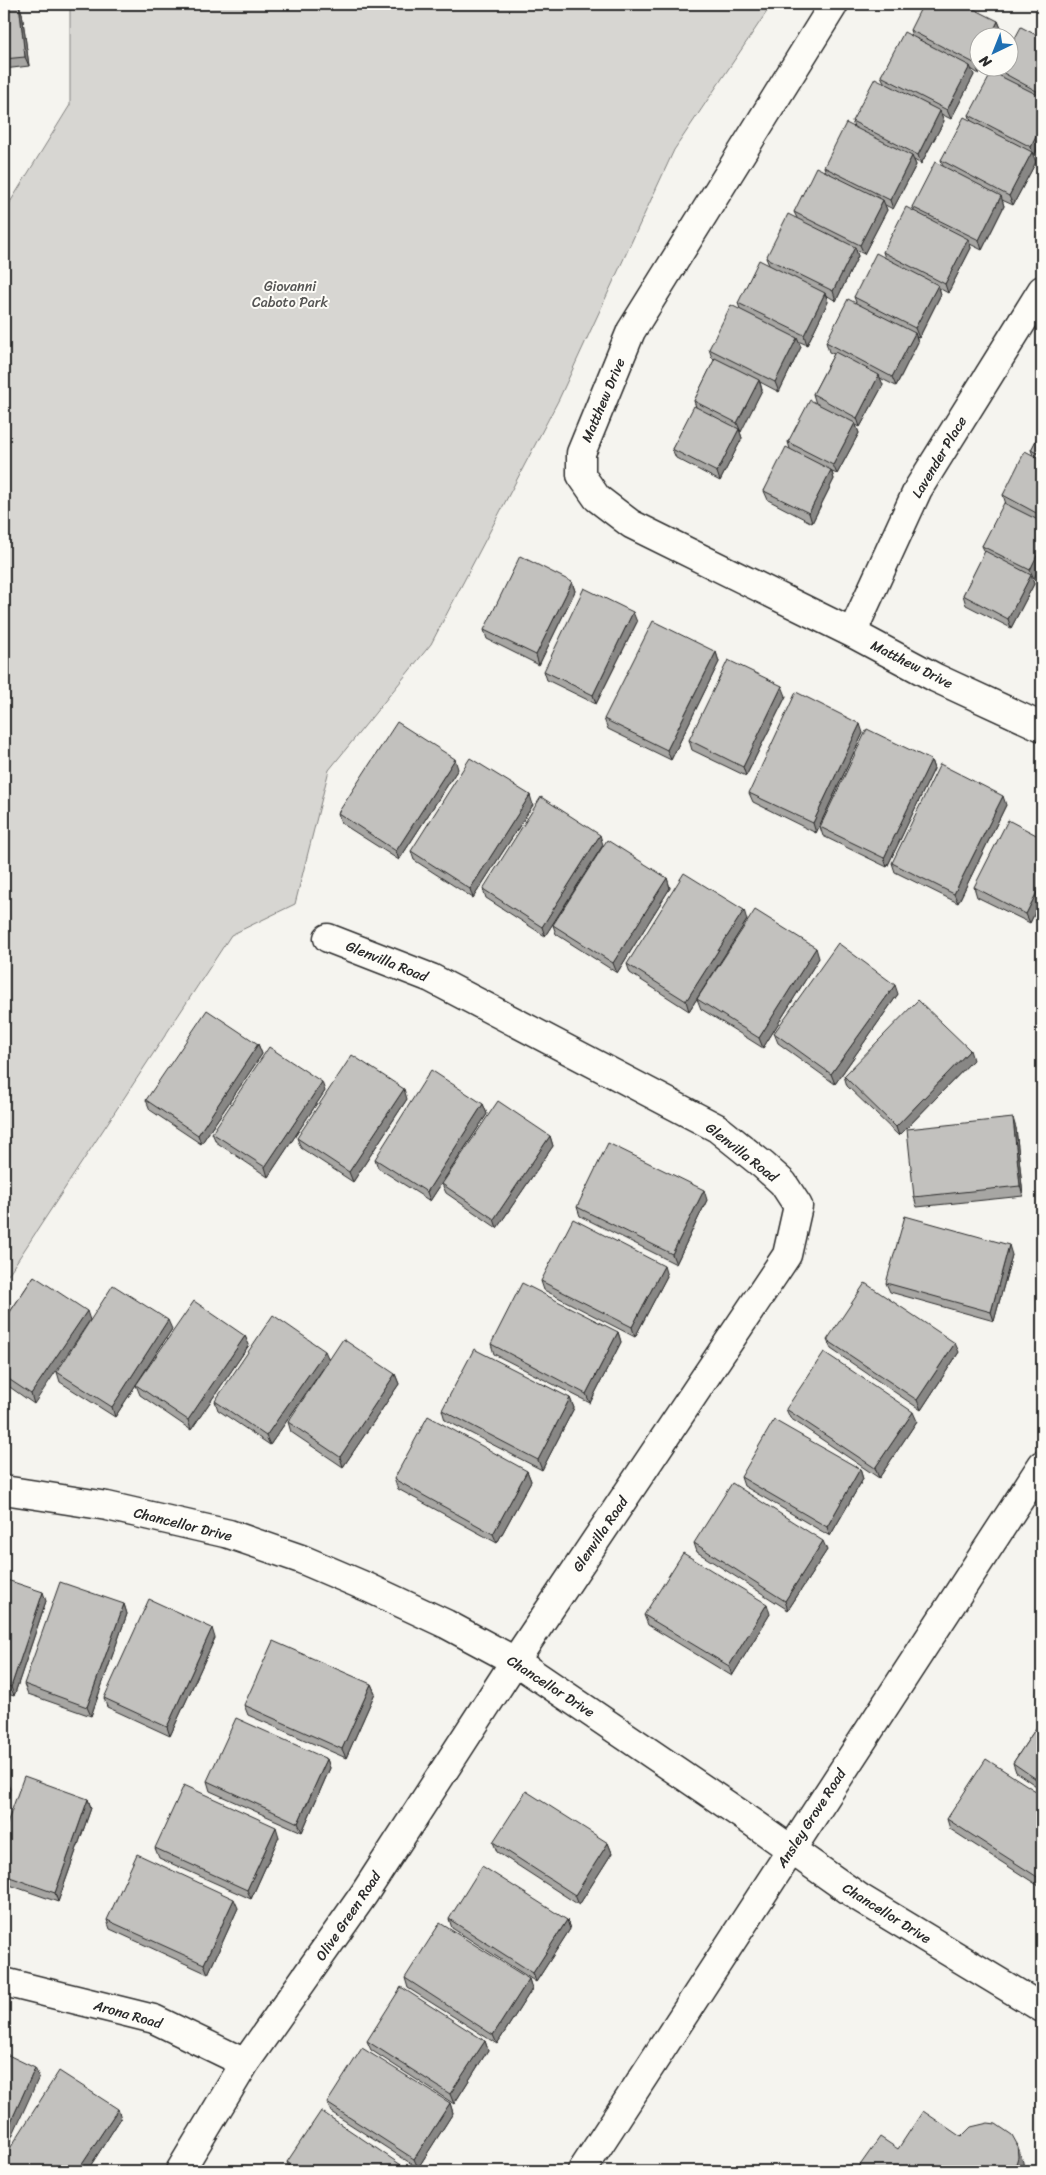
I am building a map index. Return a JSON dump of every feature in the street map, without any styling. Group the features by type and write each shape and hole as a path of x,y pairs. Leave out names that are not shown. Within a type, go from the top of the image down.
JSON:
{"street":[{"name":"Matthew Drive","path":"834,4 631,331 581,453 581,476 596,498 631,524 852,633 936,678 1042,727"},
{"name":"Lavender Place","path":"852,633 918,489 1042,290"},
{"name":"Glenvilla Road","path":"328,938 431,978 717,1128 782,1183 798,1206 787,1255 515,1661"},
{"name":"Ansley Grove Road","path":"582,2171 1042,1466"},
{"name":"Chancellor Drive","path":"4,1490 107,1506 229,1534 301,1559 370,1588 446,1624 515,1661 860,1898 1042,2008"},
{"name":"Olive Green Road","path":"180,2171 246,2063 364,1894 515,1661"},
{"name":"Arona Road","path":"4,1982 154,2019 246,2063"}],"green space":[{"name":"Giovanni Caboto Park","path":"70,4 772,4 674,150 559,399 431,644 329,770 295,904 231,935 4,1281 4,212 70,105"}],"building":[{"path":"19,4 25,57 4,59 4,5"},
{"path":"923,4 964,4 998,21 995,28 968,28 968,60 910,30"},
{"path":"1021,27 1042,38 1042,94 1013,78 1018,78 1018,33"},
{"path":"904,32 968,65 968,70 947,110 881,76"},
{"path":"875,78 940,111 918,155 852,121"},
{"path":"989,78 1004,78 1042,97 1042,124 1031,147 969,115"},
{"path":"964,117 1032,152 1009,196 941,160"},
{"path":"846,123 912,156 890,200 824,167"},
{"path":"935,162 1001,196 979,240 912,207"},
{"path":"816,167 883,200 860,245 794,212"},
{"path":"906,207 968,239 945,284 883,252"},
{"path":"788,214 855,247 833,291 766,258"},
{"path":"876,253 938,285 915,328 854,297"},
{"path":"759,260 825,293 804,335 738,303"},
{"path":"848,299 915,333 892,377 826,342"},
{"path":"731,305 797,338 775,382 709,349"},
{"path":"835,352 879,375 857,418 813,394"},
{"path":"715,358 759,380 737,423 694,401"},
{"path":"810,400 855,423 833,465 788,442"},
{"path":"694,406 739,429 717,472 672,449"},
{"path":"1042,429 1042,456 1031,450"},
{"path":"786,447 831,470 809,513 764,491"},
{"path":"1025,451 1042,460 1042,516 1003,495"},
{"path":"1004,503 1042,522 1042,545 1030,570 982,546"},
{"path":"985,551 1031,575 1008,619 963,595"},
{"path":"520,556 572,582 536,655 484,630"},
{"path":"584,588 633,612 593,695 544,671"},
{"path":"653,621 716,652 667,750 604,719"},
{"path":"728,660 782,686 743,767 689,740"},
{"path":"796,692 860,724 813,823 749,793"},
{"path":"397,722 455,759 396,851 338,813"},
{"path":"867,729 931,760 884,858 820,827"},
{"path":"470,758 530,795 470,889 411,851"},
{"path":"940,764 1003,796 954,894 892,863"},
{"path":"541,797 600,835 542,927 483,889"},
{"path":"1008,820 1042,838 1042,882 1026,914 974,887"},
{"path":"607,840 667,878 613,963 553,925"},
{"path":"684,873 744,910 686,1001 627,964"},
{"path":"755,910 816,948 759,1038 697,999"},
{"path":"838,943 895,985 831,1074 774,1033"},
{"path":"918,1000 970,1050 896,1127 844,1076"},
{"path":"207,1010 258,1044 198,1135 146,1100"},
{"path":"269,1047 322,1082 265,1167 212,1133"},
{"path":"352,1055 404,1089 349,1172 297,1138"},
{"path":"431,1070 483,1104 427,1192 375,1159"},
{"path":"498,1101 550,1136 494,1219 442,1184"},
{"path":"1013,1118 1020,1186 914,1197 907,1129"},
{"path":"608,1143 704,1190 672,1254 577,1207"},
{"path":"905,1216 1009,1245 991,1312 886,1283"},
{"path":"573,1219 664,1266 632,1327 541,1281"},
{"path":"34,1276 87,1311 31,1394 4,1376 4,1321"},
{"path":"522,1283 618,1332 586,1394 491,1344"},
{"path":"865,1283 955,1343 917,1400 827,1340"},
{"path":"113,1285 168,1320 112,1407 57,1372"},
{"path":"194,1301 245,1336 188,1420 136,1385"},
{"path":"273,1315 325,1351 266,1436 215,1401"},
{"path":"343,1339 395,1374 340,1457 288,1422"},
{"path":"474,1349 570,1398 538,1460 442,1410"},
{"path":"824,1352 913,1412 875,1468 786,1409"},
{"path":"428,1416 527,1471 493,1534 394,1479"},
{"path":"774,1420 860,1469 827,1527 741,1477"},
{"path":"732,1483 823,1541 785,1601 694,1543"},
{"path":"683,1553 767,1604 729,1666 644,1615"},
{"path":"4,1579 43,1592 11,1687 4,1684"},
{"path":"60,1582 124,1604 87,1707 24,1684"},
{"path":"149,1599 212,1628 167,1727 104,1698"},
{"path":"273,1641 371,1684 342,1749 244,1705"},
{"path":"236,1718 327,1759 298,1823 207,1781"},
{"path":"1042,1719 1042,1783 1013,1763"},
{"path":"986,1759 1042,1795 1042,1880 947,1819"},
{"path":"24,1776 88,1799 55,1893 4,1875 4,1832"},
{"path":"184,1785 276,1827 247,1890 155,1848"},
{"path":"526,1791 608,1843 575,1895 493,1842"},
{"path":"137,1854 234,1899 204,1964 107,1920"},
{"path":"482,1866 567,1920 533,1973 449,1919"},
{"path":"440,1923 529,1979 493,2035 405,1978"},
{"path":"401,1987 485,2041 450,2094 367,2041"},
{"path":"362,2048 450,2103 414,2159 327,2103"},
{"path":"4,2053 35,2068 4,2137"},
{"path":"59,2071 118,2109 77,2171 17,2171 4,2163 4,2158"},
{"path":"321,2111 410,2171 300,2171 287,2162"},
{"path":"923,2111 961,2137 971,2127 988,2123 996,2124 1012,2135 1017,2144 1018,2157 1014,2171 856,2171 880,2137 898,2149"}]}
